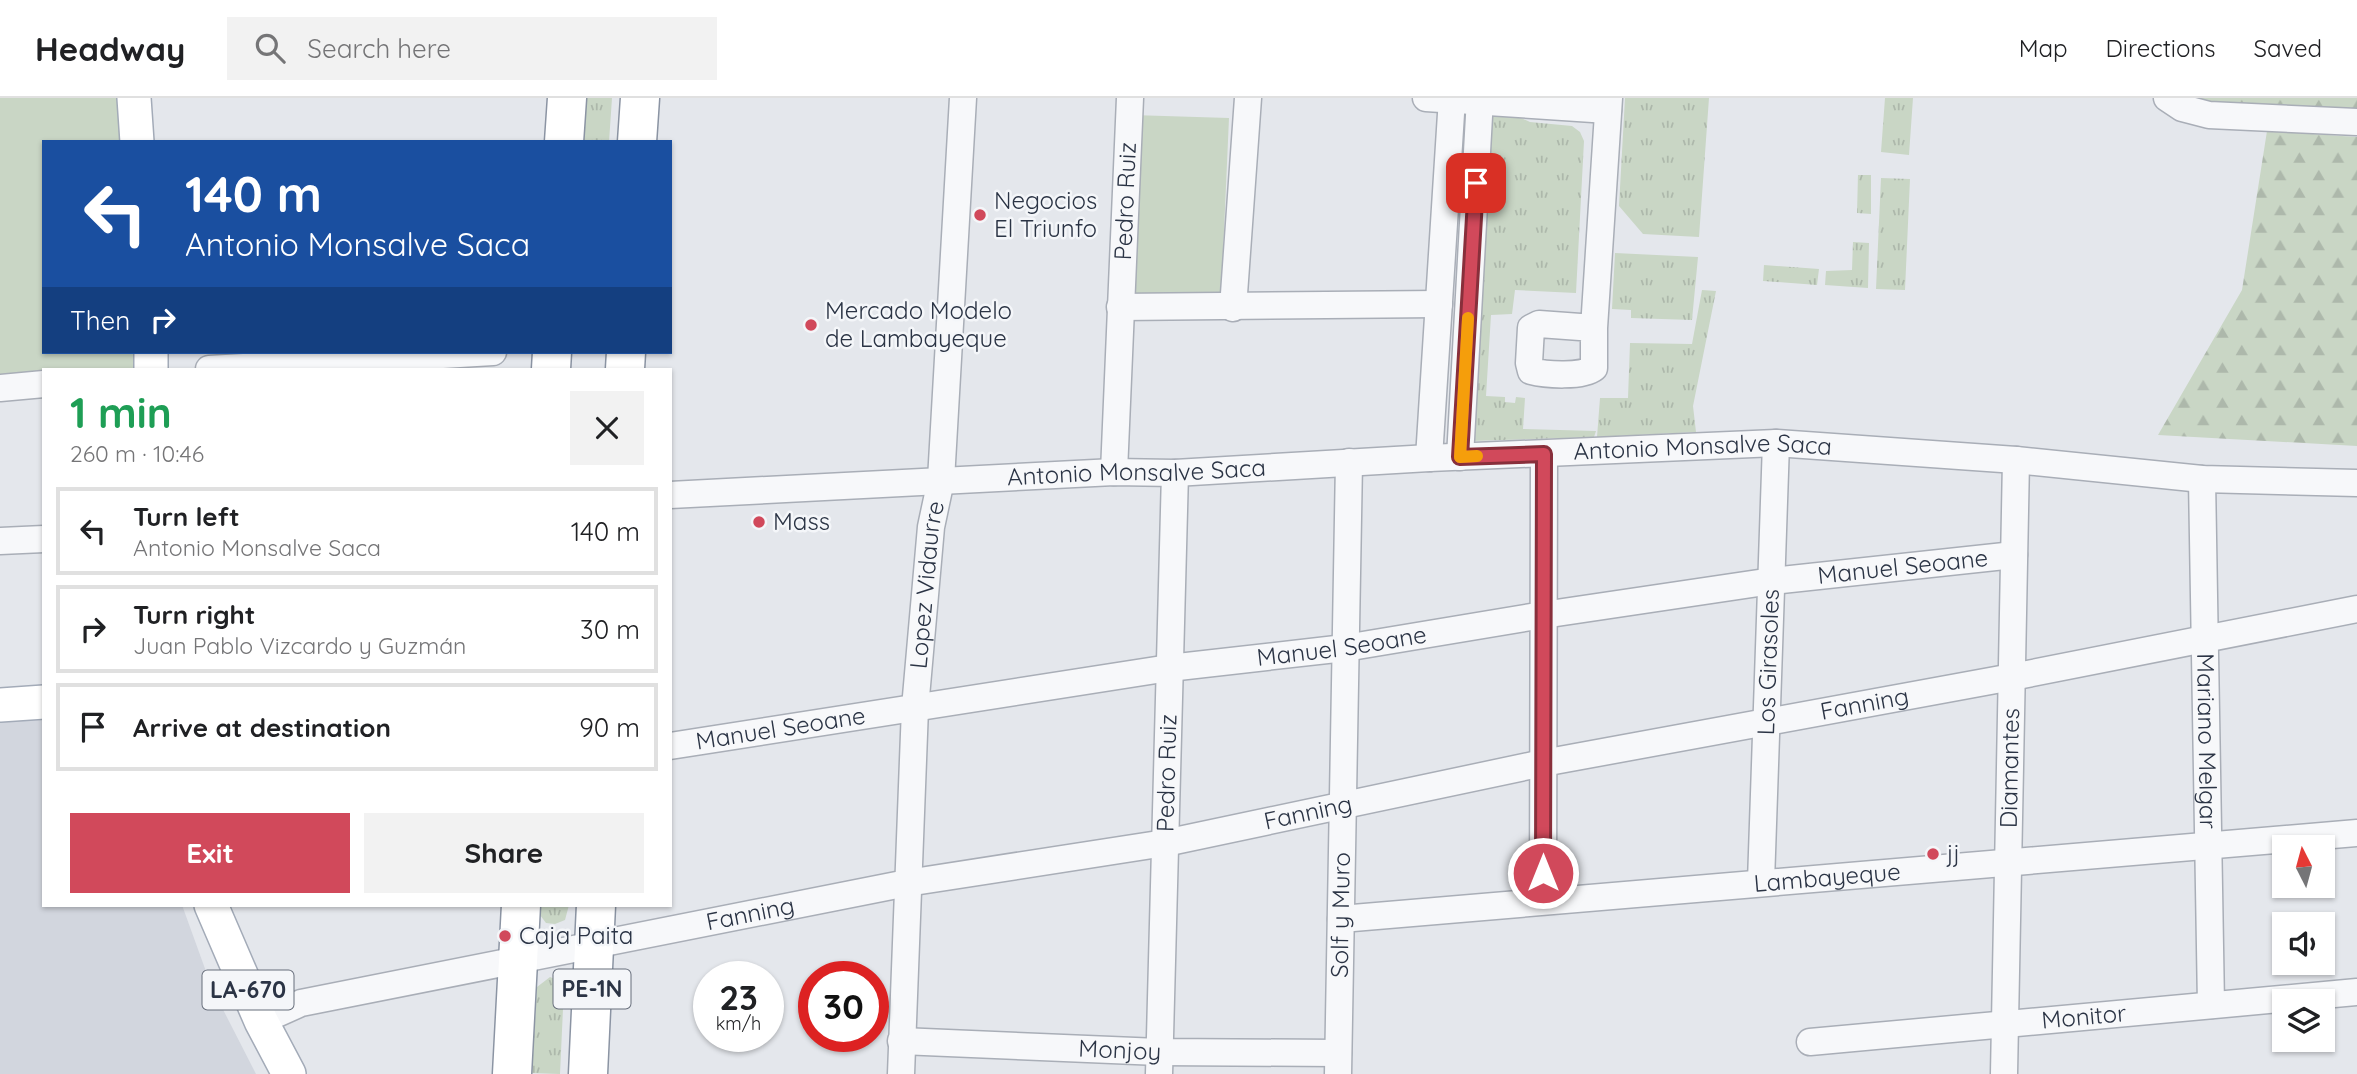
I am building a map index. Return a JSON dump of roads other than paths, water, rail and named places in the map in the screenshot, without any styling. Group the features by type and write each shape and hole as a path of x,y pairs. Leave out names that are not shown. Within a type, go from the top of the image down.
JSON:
{"highway":[{"path":"564,140 567,98"},
{"path":"637,140 640,98"},
{"path":"512,1074 521,907"},
{"name":"PE-1N","path":"588,1074 596,907"}],"main road":[{"path":"134,98 137,140"},
{"path":"0,705 42,702"},
{"name":"LA-670","path":"212,907 261,1021 289,1074"}],"street":[{"name":"Lopez Vidaurre","path":"901,1074 906,883 915,708 931,527 941,480 963,98"},
{"name":"Pedro Ruiz","path":"1114,472 1130,98"},
{"path":"1233,308 1248,98"},
{"path":"1426,98 1608,104 1594,328"},
{"path":"2167,98 2182,108 2209,115 2357,122"},
{"path":"1429,458 1452,99"},
{"path":"1460,457 1480,100"},
{"path":"1120,307 1439,304"},
{"path":"226,368 460,354"},
{"path":"0,388 42,384"},
{"name":"Antonio Monsalve Saca","path":"672,495 941,480 1114,472 1175,473 1429,458 1776,443 2016,460 2202,479 2357,483"},
{"name":"Los Girasoles","path":"1761,881 1776,443"},
{"path":"1543,901 1544,454"},
{"name":"Diamantes","path":"2004,1074 2016,460"},
{"name":"Solf y Muro","path":"1338,1064 1349,462"},
{"name":"Pedro Ruiz","path":"1159,1063 1175,473"},
{"name":"Mariano Melgar","path":"2202,479 2211,1005"},
{"path":"0,541 42,539"},
{"name":"Manuel Seoane","path":"672,746 1169,668 1345,648 1772,581 2014,555"},
{"name":"Fanning","path":"261,1021 301,1003 906,883 1165,843 1543,763 2012,677 2357,609"},
{"name":"Lambayeque","path":"1341,919 1761,881 2357,833"},
{"name":"Monitor","path":"1810,1042 2357,992"},
{"name":"Monjoy","path":"901,1041 1159,1063 1338,1064"}],"place":[{"name":"Negocios El Triunfo","path":"980,215"},
{"name":"Mercado Modelo de Lambayeque","path":"811,325"},
{"name":"Mass","path":"759,522"},
{"name":"jj","path":"1933,854"},
{"name":"Caja Paita","path":"505,936"}]}
